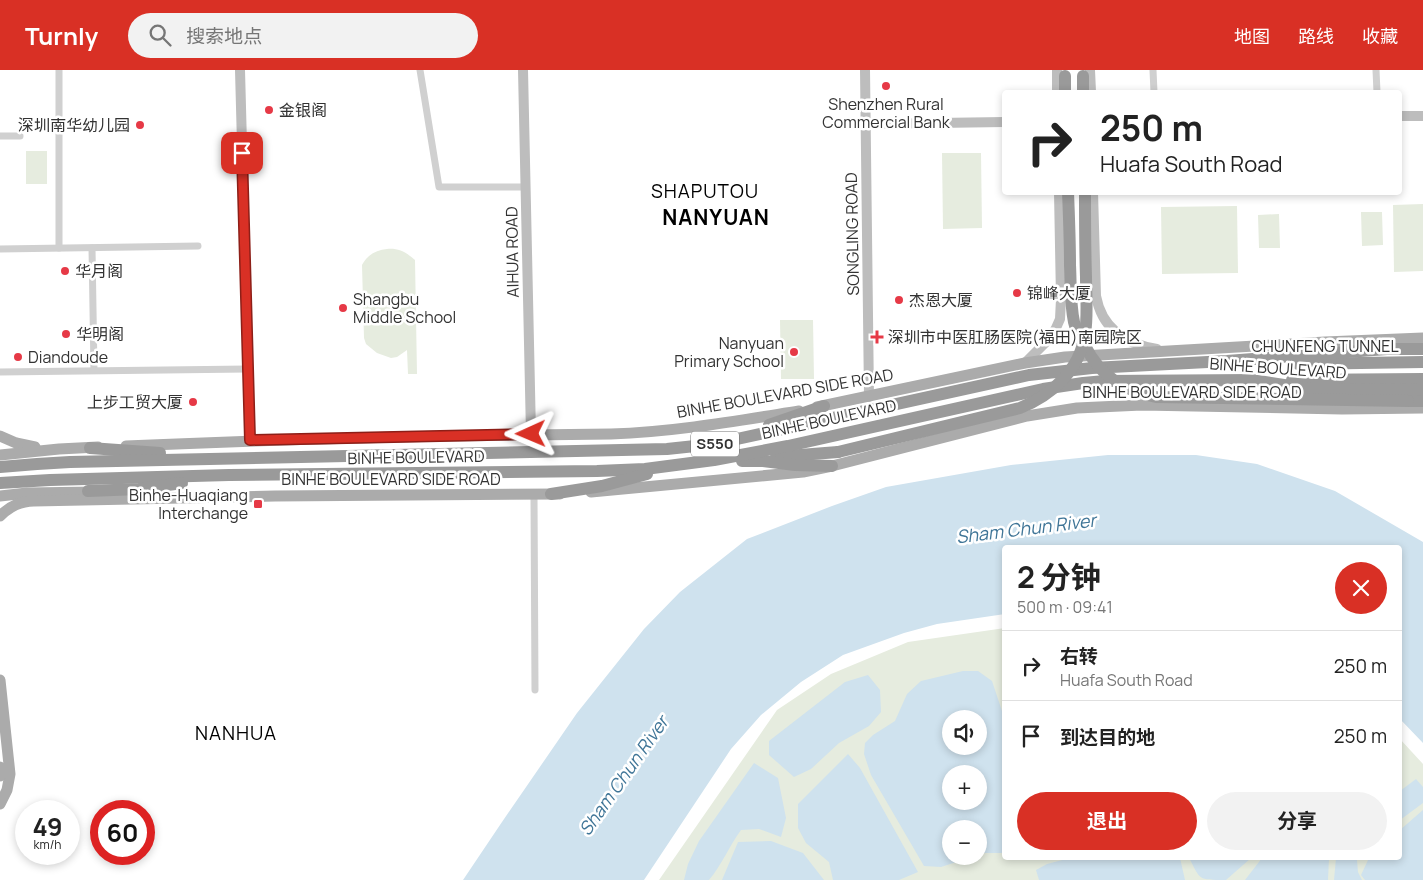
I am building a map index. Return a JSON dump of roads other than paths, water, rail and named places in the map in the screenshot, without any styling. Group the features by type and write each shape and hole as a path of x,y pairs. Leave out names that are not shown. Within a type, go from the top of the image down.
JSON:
{"highway":[{"path":"1062,72 1065,90"},
{"path":"1083,90 1085,72"},
{"path":"1068,195 1072,298 1075,324 1080,337 1096,364 1117,383 1142,394 1156,397 1423,401"},
{"path":"763,461 800,455 838,452 1020,408 1041,398 1061,382 1068,375 1079,355 1085,336 1085,195"},
{"name":"BINHE BOULEVARD","path":"0,467 37,464 225,458 667,449 714,444 1029,375 1092,368 1423,349"},
{"name":"CHUNFENG TUNNEL","path":"1227,361 1289,364 1423,362"},
{"name":"CHUNFENG TUNNEL","path":"1252,380 1423,379"},
{"name":"BINHE BOULEVARD","path":"0,483 229,476 645,469 693,464 788,446 1043,389 1105,381 1252,380 1310,389 1423,390"},
{"path":"714,444 824,406"},
{"path":"90,448 225,458"},
{"path":"714,460 763,461 795,466 832,466"},
{"path":"551,494 602,486 693,464"},
{"path":"88,491 157,487 229,476"}],"main road":[{"path":"240,70 250,440"},
{"name":"AIHUA ROAD","path":"523,70 531,434"},
{"name":"SONGLING ROAD","path":"865,70 869,397"},
{"path":"1058,90 1062,72"},
{"path":"1085,72 1090,90"},
{"path":"1402,116 1423,116"},
{"path":"866,124 1002,122"},
{"path":"1025,363 1047,342 1060,319 1059,195"},
{"path":"1093,195 1096,296 1102,317 1116,333 1127,340 1139,345 1170,351"},
{"path":"1061,299 1066,310 1076,315 1082,315 1092,310 1096,296"},
{"name":"BINHE BOULEVARD SIDE ROAD","path":"0,455 59,449 250,440 612,434 676,429 724,424 824,406 1025,363 1084,355 1423,338"},
{"name":"BINHE BOULEVARD SIDE ROAD","path":"0,496 160,498 534,495 603,492 803,472 1011,420 1077,408 1142,405 1342,409 1423,408"},
{"path":"0,436 28,446 59,449"},
{"name":"BINHE BOULEVARD SIDE ROAD","path":"30,497 88,491 160,498"},
{"path":"0,505 12,498 30,497"},
{"path":"0,516 8,509 30,497"},
{"path":"0,680 10,774 7,790 0,804"},
{"path":"0,766 0,776"}],"street":[{"path":"59,70 59,248"},
{"path":"420,70 439,187 525,187"},
{"path":"1154,70 1154,90"},
{"path":"1376,70 1377,90"},
{"path":"0,136 20,136"},
{"path":"0,249 198,246"},
{"path":"92,248 94,370"},
{"path":"0,372 248,369"},
{"path":"534,495 535,690"}],"water":[{"name":"Sham Chun River","path":"1108,455 1196,455 1257,464 1335,491 1423,542 1423,743 1402,721 1402,545 1002,545 1002,614 937,624 904,633 843,655 801,682 761,715 731,749 644,880 463,880 577,713 644,629 680,592 747,539 886,487 1011,465"},
{"path":"963,671 978,671 992,681 1002,711 1002,853 987,853 987,820 942,820 942,865 947,865 941,867 924,866 871,775 864,754 865,743 873,735 895,721 907,694 921,681"},
{"path":"868,675 880,690 881,712 869,726 839,743 811,769 794,777 769,755 769,741 845,682"},
{"path":"848,754 860,768 918,872 899,880 833,880 829,862 806,843 798,828 798,804"},
{"path":"754,763 778,778 786,818 781,837 759,829 741,830 709,880 684,880 688,864 699,841"},
{"path":"1416,779 1423,787 1423,803 1402,819 1402,790"},
{"path":"1423,810 1423,880 1365,880 1361,875 1368,860 1402,860 1402,828"},
{"path":"771,841 803,853 824,880 722,880 738,842"},
{"path":"1062,860 1180,860 1185,880 1039,880 1036,870 1047,864"},
{"path":"1190,860 1249,860 1226,880 1205,879 1198,875"},
{"path":"1260,860 1329,860 1328,880 1245,880"},
{"path":"1336,860 1357,860 1358,872 1362,880 1334,880"}],"place":[{"name":"Shenzhen Rural Commercial Bank","path":"886,86"},
{"name":"金银阁","path":"269,110"},
{"name":"深圳南华幼儿园","path":"140,125"},
{"name":"华月阁","path":"65,271"},
{"name":"锦峰大厦","path":"1017,293"},
{"name":"杰恩大厦","path":"899,300"},
{"name":"Shangbu Middle School","path":"343,308"},
{"name":"华明阁","path":"66,334"},
{"name":"深圳市中医肛肠医院(福田)南园院区","path":"877,337"},
{"name":"Nanyuan Primary School","path":"794,352"},
{"name":"Diandoude","path":"18,357"},
{"name":"上步工贸大厦","path":"193,402"},
{"name":"Binhe-Huaqiang Interchange","path":"258,504"}],"district":[{"name":"SHAPUTOU","path":"705,191"},
{"name":"NANYUAN","path":"716,218"},
{"name":"NANHUA","path":"236,733"}]}
